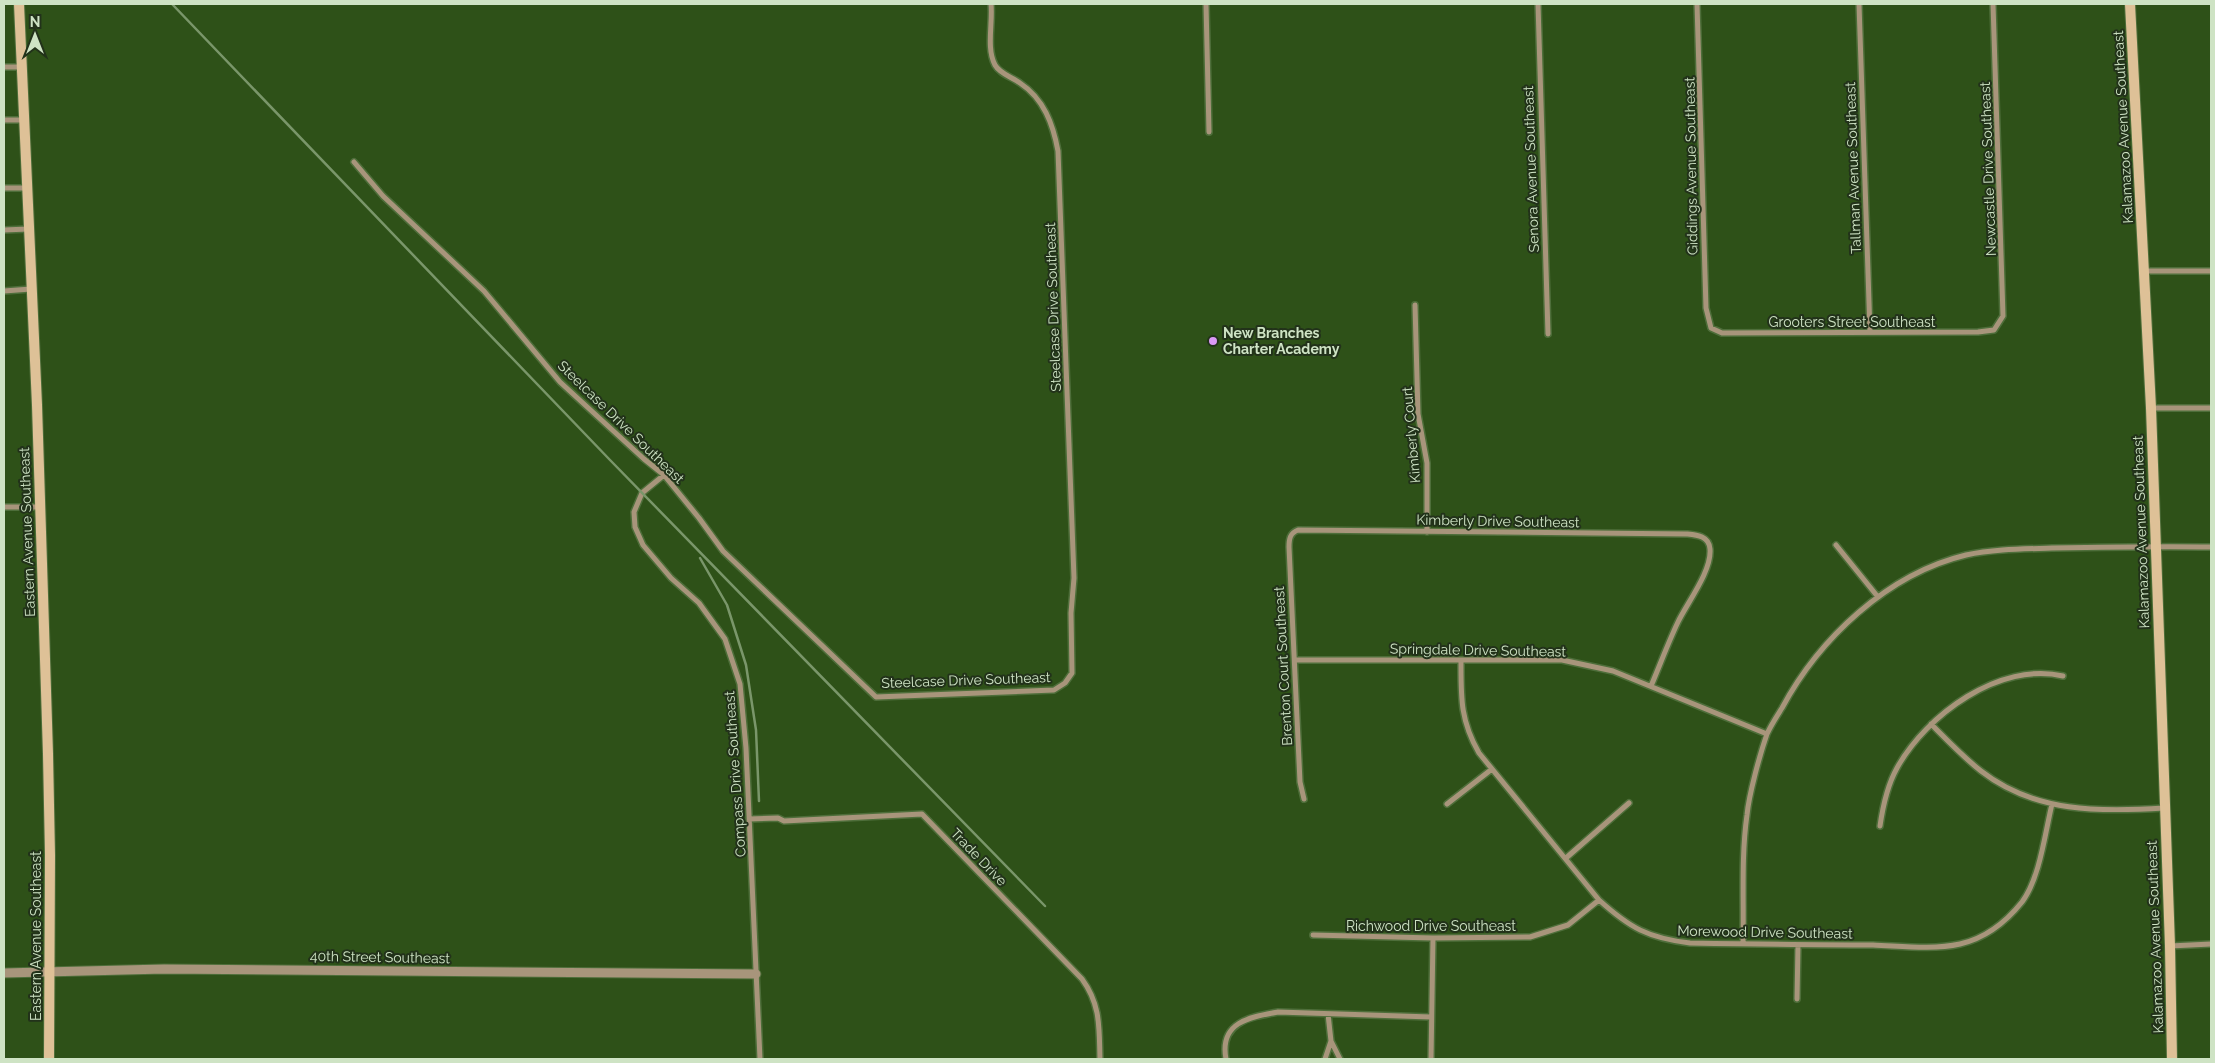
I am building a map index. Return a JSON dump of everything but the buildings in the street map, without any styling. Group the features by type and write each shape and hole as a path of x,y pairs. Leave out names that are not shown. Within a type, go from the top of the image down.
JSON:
{"main road":[{"name":"Eastern Avenue Southeast","path":"19,4 40,507 50,817 49,1059"},
{"name":"Kalamazoo Avenue Southeast","path":"2130,4 2151,408 2170,946 2172,1059"}],"street":[{"name":"Steelcase Drive Southeast","path":"354,162 383,196 484,291 560,382 664,475 723,551 876,697 1054,690 1065,683 1072,673 1071,613 1074,578 1058,152 1049,115 1036,97 1022,84 996,67 991,50 991,4"},
{"path":"1206,4 1208,132"},
{"name":"Senora Avenue Southeast","path":"1538,4 1548,334"},
{"name":"Giddings Avenue Southeast","path":"1697,4 1706,308 1711,328"},
{"name":"Tallman Avenue Southeast","path":"1859,4 1870,332"},
{"name":"Newcastle Drive Southeast","path":"1993,4 2004,306 2003,316 1994,330"},
{"path":"4,67 22,67"},
{"path":"4,120 24,120"},
{"path":"4,188 27,188"},
{"path":"4,230 28,229"},
{"path":"2143,271 2211,271"},
{"path":"4,291 31,289"},
{"name":"Kimberly Court","path":"1415,305 1418,414 1427,463 1427,532"},
{"name":"Grooters Street Southeast","path":"1711,328 1727,333 1978,332 1994,330"},
{"path":"2151,408 2211,408"},
{"name":"Compass Drive Southeast","path":"664,475 642,493 634,512 636,526 643,545 671,578 699,603 726,639 740,684 750,819 760,1059"},
{"path":"4,507 40,507"},
{"name":"Kimberly Drive Southeast","path":"1293,532 1305,530 1687,534 1703,537 1707,540 1710,549 1704,575 1677,623 1651,686"},
{"name":"Brenton Court Southeast","path":"1293,532 1289,539 1288,547 1300,782 1304,799"},
{"path":"1836,545 1878,597"},
{"path":"1744,944 1747,814 1767,734 1793,687 1814,658 1842,628 1878,597 1912,576 1935,565 1968,554 2001,550 2155,546 2211,547"},
{"name":"Springdale Drive Southeast","path":"1294,660 1562,660 1613,671 1767,734"},
{"name":"Morewood Drive Southeast","path":"1461,660 1461,706 1469,735 1492,769 1599,900 1619,918 1644,934 1690,943 1941,946 1960,944 1986,934 2002,924 2023,901 2036,873 2052,804"},
{"path":"1880,826 1886,791 1896,768 1910,746 1953,705 1978,690 1997,682 2035,673 2063,676"},
{"path":"1931,724 1982,772 2016,792 2052,804 2079,809 2106,811 2164,808"},
{"path":"1446,804 1492,769"},
{"path":"1566,858 1629,803"},
{"name":"Trade Drive","path":"750,819 778,818 784,821 922,814 1082,979 1096,1002 1099,1017 1100,1059"},
{"name":"Richwood Drive Southeast","path":"1313,935 1433,938 1530,937 1568,924 1599,900"},
{"path":"1430,1059 1433,938"},
{"path":"2170,946 2211,944"},
{"path":"1796,999 1798,945"},
{"name":"40th Street Southeast","path":"4,973 174,969 756,974"},
{"path":"1226,1059 1224,1051 1228,1034 1239,1022 1254,1016 1278,1012 1431,1017"},
{"path":"1328,1014 1331,1041 1340,1059"},
{"path":"1325,1059 1331,1041"}],"railway":[{"path":"172,4 610,460 1045,906"},
{"path":"700,558 727,605 746,665 756,730 759,801"}],"place":[{"name":"New Branches Charter Academy","path":"1213,341"}]}
